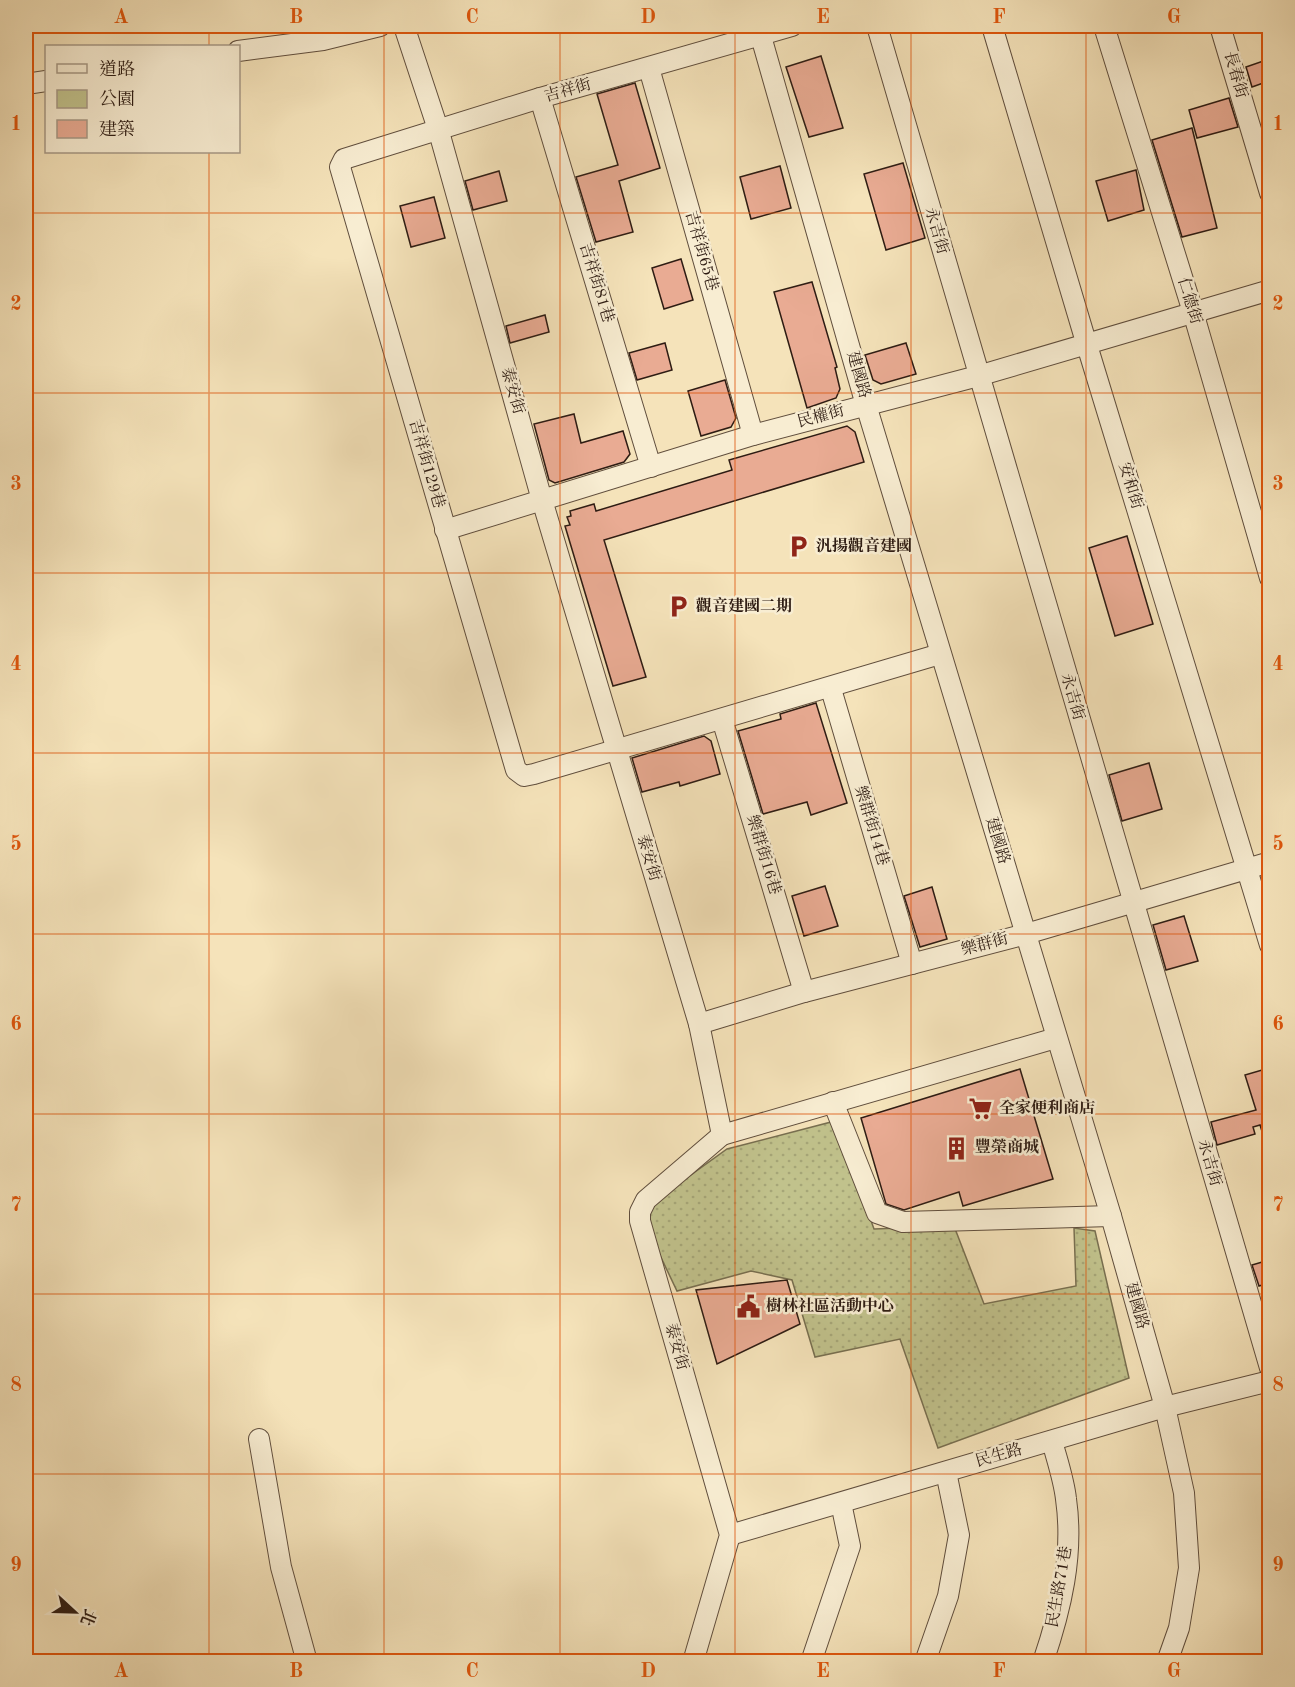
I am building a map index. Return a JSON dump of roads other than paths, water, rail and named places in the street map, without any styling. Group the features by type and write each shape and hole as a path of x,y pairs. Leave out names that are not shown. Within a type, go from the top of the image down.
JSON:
{"street":[{"path":"240,51 319,33 380,26"},
{"name":"泰安街","path":"404,26 439,132 542,500 699,1024 722,1135 646,1200 640,1212 639,1221 730,1535"},
{"name":"吉祥街","path":"344,159 439,132 540,98 649,68 758,30 792,26"},
{"name":"永吉街","path":"877,26 1269,1368"},
{"name":"安和街","path":"993,26 1086,342 1269,945"},
{"name":"仁德街","path":"1104,26 1193,312 1269,578"},
{"name":"長春街","path":"1220,26 1269,193"},
{"name":"建國路","path":"758,30 866,405 1111,1216 1165,1407 1184,1493 1189,1568 1179,1628 1167,1662"},
{"name":"吉祥街65巷","path":"649,68 753,435"},
{"path":"26,84 45,81"},
{"name":"吉祥街81巷","path":"540,98 651,467"},
{"name":"吉祥街129巷","path":"344,159 340,167 516,770 524,776 534,774 615,749"},
{"name":"民權街","path":"445,530 753,435 978,376 1086,342 1269,290"},
{"path":"615,749 831,688 940,654"},
{"name":"樂群街14巷","path":"831,688 912,964"},
{"name":"樂群街16巷","path":"722,719 804,992"},
{"name":"樂群街","path":"699,1024 804,992 1026,934 1269,862"},
{"path":"722,1135 1056,1038"},
{"path":"833,1102 877,1212 903,1222 1111,1216"},
{"name":"民生路","path":"730,1535 1165,1407 1269,1381"},
{"path":"259,1439 281,1567 307,1662"},
{"name":"民生路71巷","path":"1043,1662 1058,1617 1069,1549 1066,1498 1052,1441"},
{"path":"925,1662 948,1596 959,1535 946,1472"},
{"path":"811,1662 850,1546 841,1503"},
{"path":"693,1662 730,1535"}],"place":[{"name":"汎揚觀音建國","path":"798,547"},
{"name":"觀音建國二期","path":"678,607"},
{"name":"全家便利商店","path":"981,1109"},
{"name":"豐榮商城","path":"957,1148"},
{"name":"樹林社區活動中心","path":"748,1307"}]}
